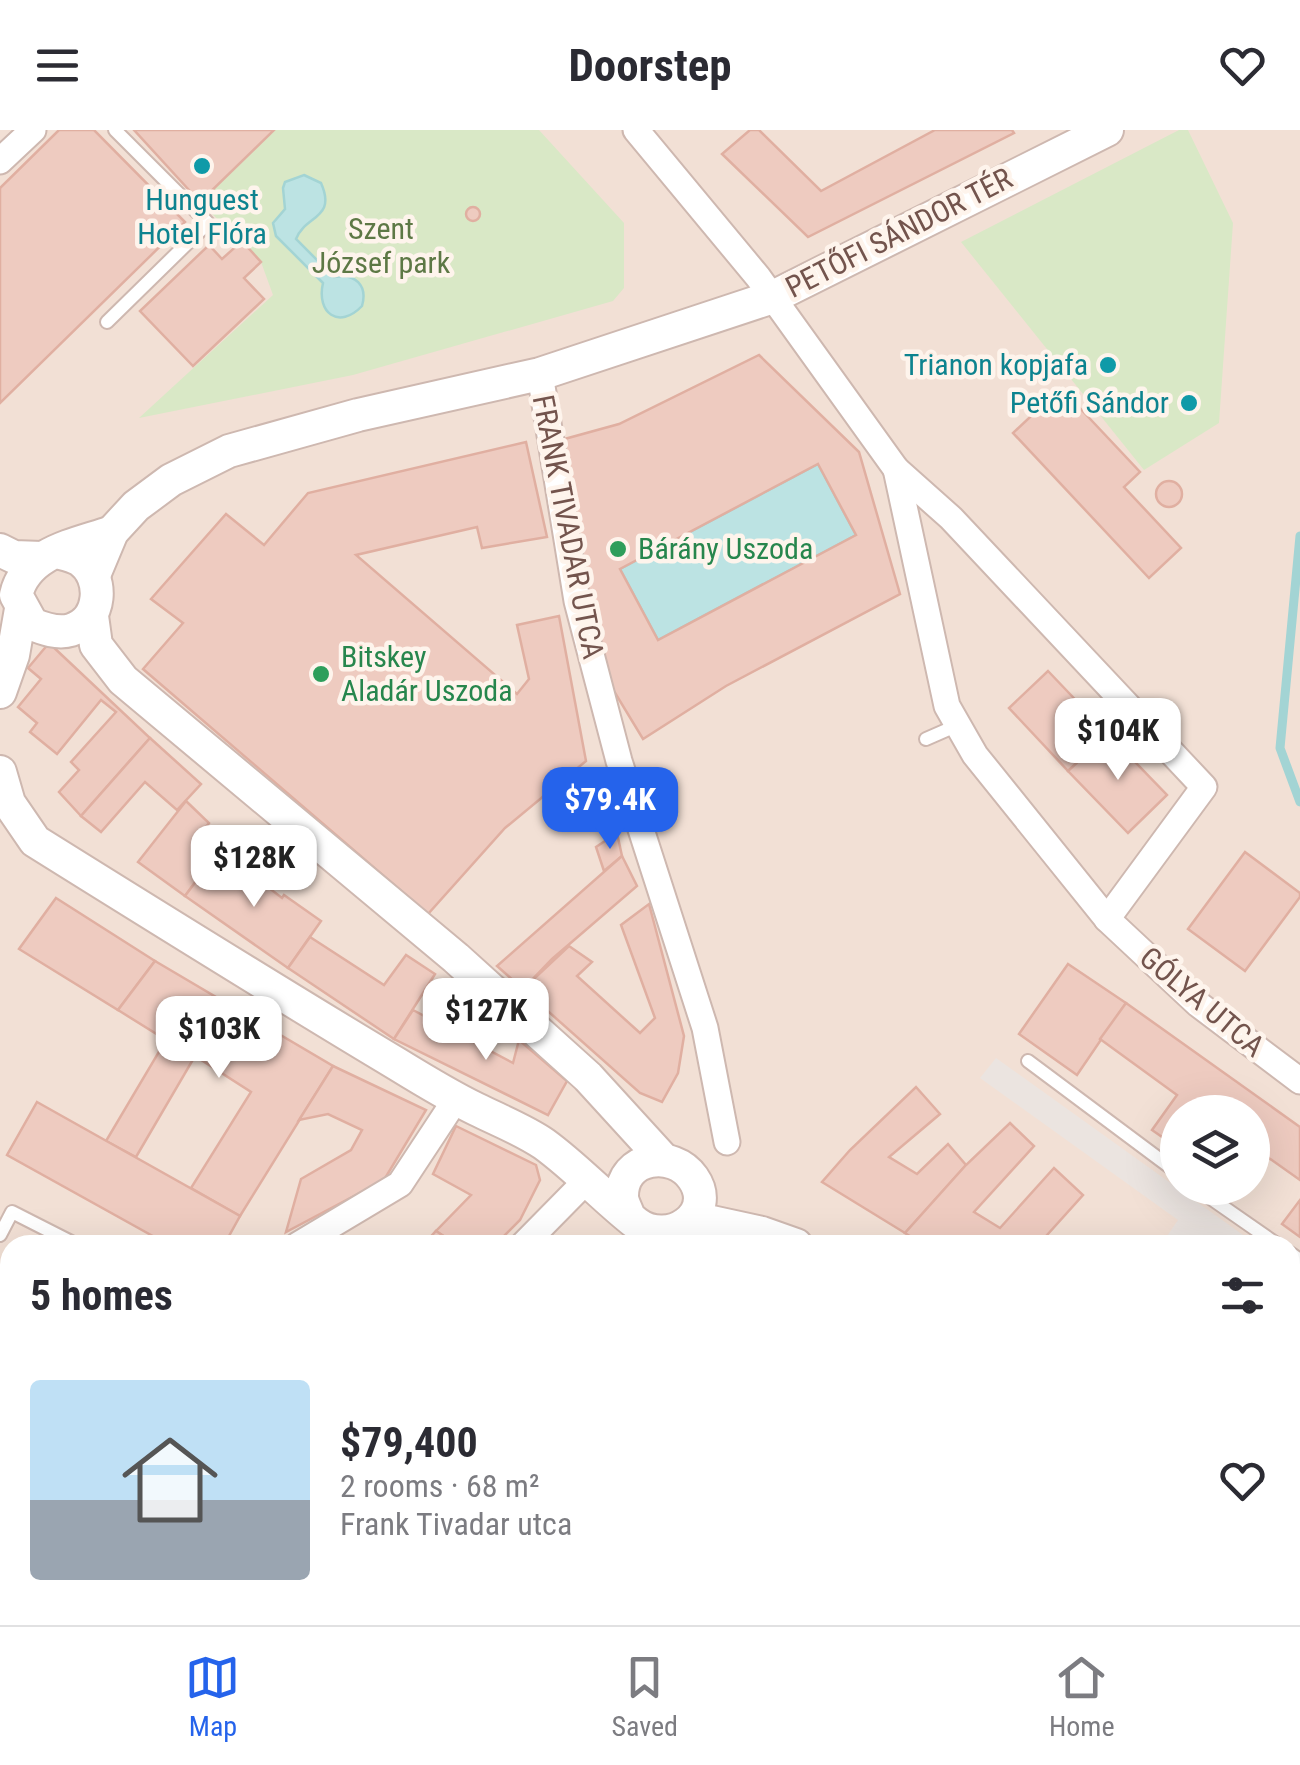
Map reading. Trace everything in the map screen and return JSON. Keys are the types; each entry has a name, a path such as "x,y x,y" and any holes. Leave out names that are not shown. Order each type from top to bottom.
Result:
{"street":[{"path":"0,161 33,130"},
{"path":"636,130 773,297"},
{"name":"PETŐFI SÁNDOR TÉR","path":"896,468 947,706 975,755 1107,919 1204,787 951,518 896,468 773,297 1107,130"},
{"name":"FRANK TIVADAR UTCA","path":"727,1142 705,1028 619,761 576,601 540,374 773,297"},
{"path":"540,374 229,451 172,480 136,506 112,532 94,575 98,599 92,616 96,645 123,680 456,958 588,1077 662,1158 680,1164 696,1181 700,1200 683,1231"},
{"path":"0,692 13,654 12,593 20,578 49,555 112,532"},
{"path":"0,550 14,558 49,555 80,560 94,575"},
{"path":"12,593 32,624 52,631 73,630 92,616"},
{"path":"0,772 9,803 35,841"},
{"path":"0,821 456,1099 541,1142 588,1180 639,1230 768,1235"},
{"name":"GÓLYA UTCA","path":"1107,919 1198,1004 1300,1082"},
{"path":"315,1235 400,1184 456,1099"},
{"path":"639,1230 622,1196 627,1178 640,1164 662,1158"},
{"path":"534,1235 588,1180"}],"lane":[{"path":"107,322 208,223 115,130"},
{"path":"926,739 958,725"},
{"path":"639,822 664,810"},
{"path":"1028,1061 1160,1160"},
{"path":"1220,1205 1264,1235"},
{"path":"0,1234 12,1212 57,1235"}],"shaded area":[{"path":"0,130 1300,130 1300,1235 0,1235"},
{"path":"996,1058 1160,1176 1160,1205 1201,1205 1243,1235 1168,1235 1178,1220 980,1078"}],"green space":[{"name":"Szent József park","path":"274,130 539,130 624,223 624,288 613,301 353,375 139,418 273,295 261,262 200,202"},
{"path":"1179,130 1188,130 1233,223 1219,423 1144,470 961,242"}],"water":[{"path":"304,175 321,183 325,204 296,239 334,277 358,282 363,292 362,306 345,317 326,310 323,283 276,236 273,223 285,209 285,182"},
{"path":"818,464 856,535 658,640 620,569"}],"building":[{"path":"59,130 94,130 185,222 0,403 0,188"},
{"name":"Hunguest Hotel Flóra","path":"134,130 274,130 200,202"},
{"path":"750,130 759,130 821,191 935,130 1014,133 808,237 722,154"},
{"path":"473,207 480,214 473,221 466,214"},
{"path":"242,241 261,262 244,278 264,299 193,366 140,311 209,245 222,259"},
{"name":"Bárány Uszoda","path":"759,355 859,452 900,594 726,686 643,739 606,678 580,562 561,440 619,424","holes":["818,464 856,535 658,640 620,569"]},
{"path":"1061,388 1140,472 1124,487 1181,548 1149,578 1013,433"},
{"name":"Bitskey Aladár Uszoda","path":"526,442 547,537 482,548 477,527 356,555 517,694 529,679 517,625 559,616 586,761 505,828 428,914 143,669 183,623 151,599 226,514 264,545 308,493"},
{"path":"1169,481 1178,485 1182,494 1178,503 1169,507 1160,503 1156,494 1160,485"},
{"path":"49,643 150,738 81,816 59,792 79,770 71,762 116,712 101,700 57,754 30,732 37,723 18,707 41,679 28,668"},
{"path":"1048,671 1108,734 1068,771 1009,708"},
{"path":"1108,734 1167,795 1128,833 1068,771"},
{"path":"150,738 201,784 177,810 145,782 101,832 81,816"},
{"path":"186,801 209,823 197,838 217,853 185,896 138,862"},
{"path":"617,833 622,856 604,871 596,847"},
{"path":"1245,852 1300,893 1300,897 1245,971 1188,929"},
{"path":"217,853 245,875 247,871 321,921 288,968 185,896"},
{"path":"622,856 637,886 523,989 497,966"},
{"path":"56,898 155,961 118,1010 19,949"},
{"path":"649,904 684,1036 678,1073 662,1102 640,1093 523,989 569,946 592,962 577,976 640,1033 655,1018 621,925"},
{"path":"310,937 384,985 406,955 435,974 394,1039 288,968"},
{"path":"155,961 333,1066 240,1216 191,1188 251,1092 195,1056 136,1157 106,1141 166,1040 118,1010"},
{"path":"1068,964 1126,1003 1077,1075 1019,1034"},
{"path":"1126,1003 1255,1095 1177,1095 1100,1039"},
{"path":"413,1010 513,1063 519,1040 567,1081 548,1115 394,1039"},
{"path":"333,1066 426,1110 384,1180 286,1232 301,1179 351,1150 362,1130 328,1114 299,1120"},
{"path":"916,1087 940,1114 889,1157 917,1174 948,1144 966,1165 905,1233 822,1182"},
{"path":"37,1102 240,1216 230,1235 151,1235 7,1155"},
{"path":"1270,1106 1300,1127 1300,1180 1270,1159"},
{"path":"1160,1119 1160,1136 1152,1130"},
{"path":"1010,1123 1034,1146 974,1212 1000,1228 1054,1168 1083,1195 1047,1235 905,1233"},
{"path":"456,1126 536,1165 540,1180 520,1220 505,1235 442,1235 436,1231 471,1195 433,1174"},
{"path":"1300,1200 1300,1235 1282,1224"}],"waterway":[{"path":"1300,536 1280,748 1300,802"}],"place":[{"name":"Hunguest Hotel Flóra","path":"202,166"},
{"name":"Trianon kopjafa","path":"1108,365"},
{"name":"Petőfi Sándor","path":"1189,403"},
{"name":"Bárány Uszoda","path":"618,549"},
{"name":"Bitskey Aladár Uszoda","path":"321,674"}]}
